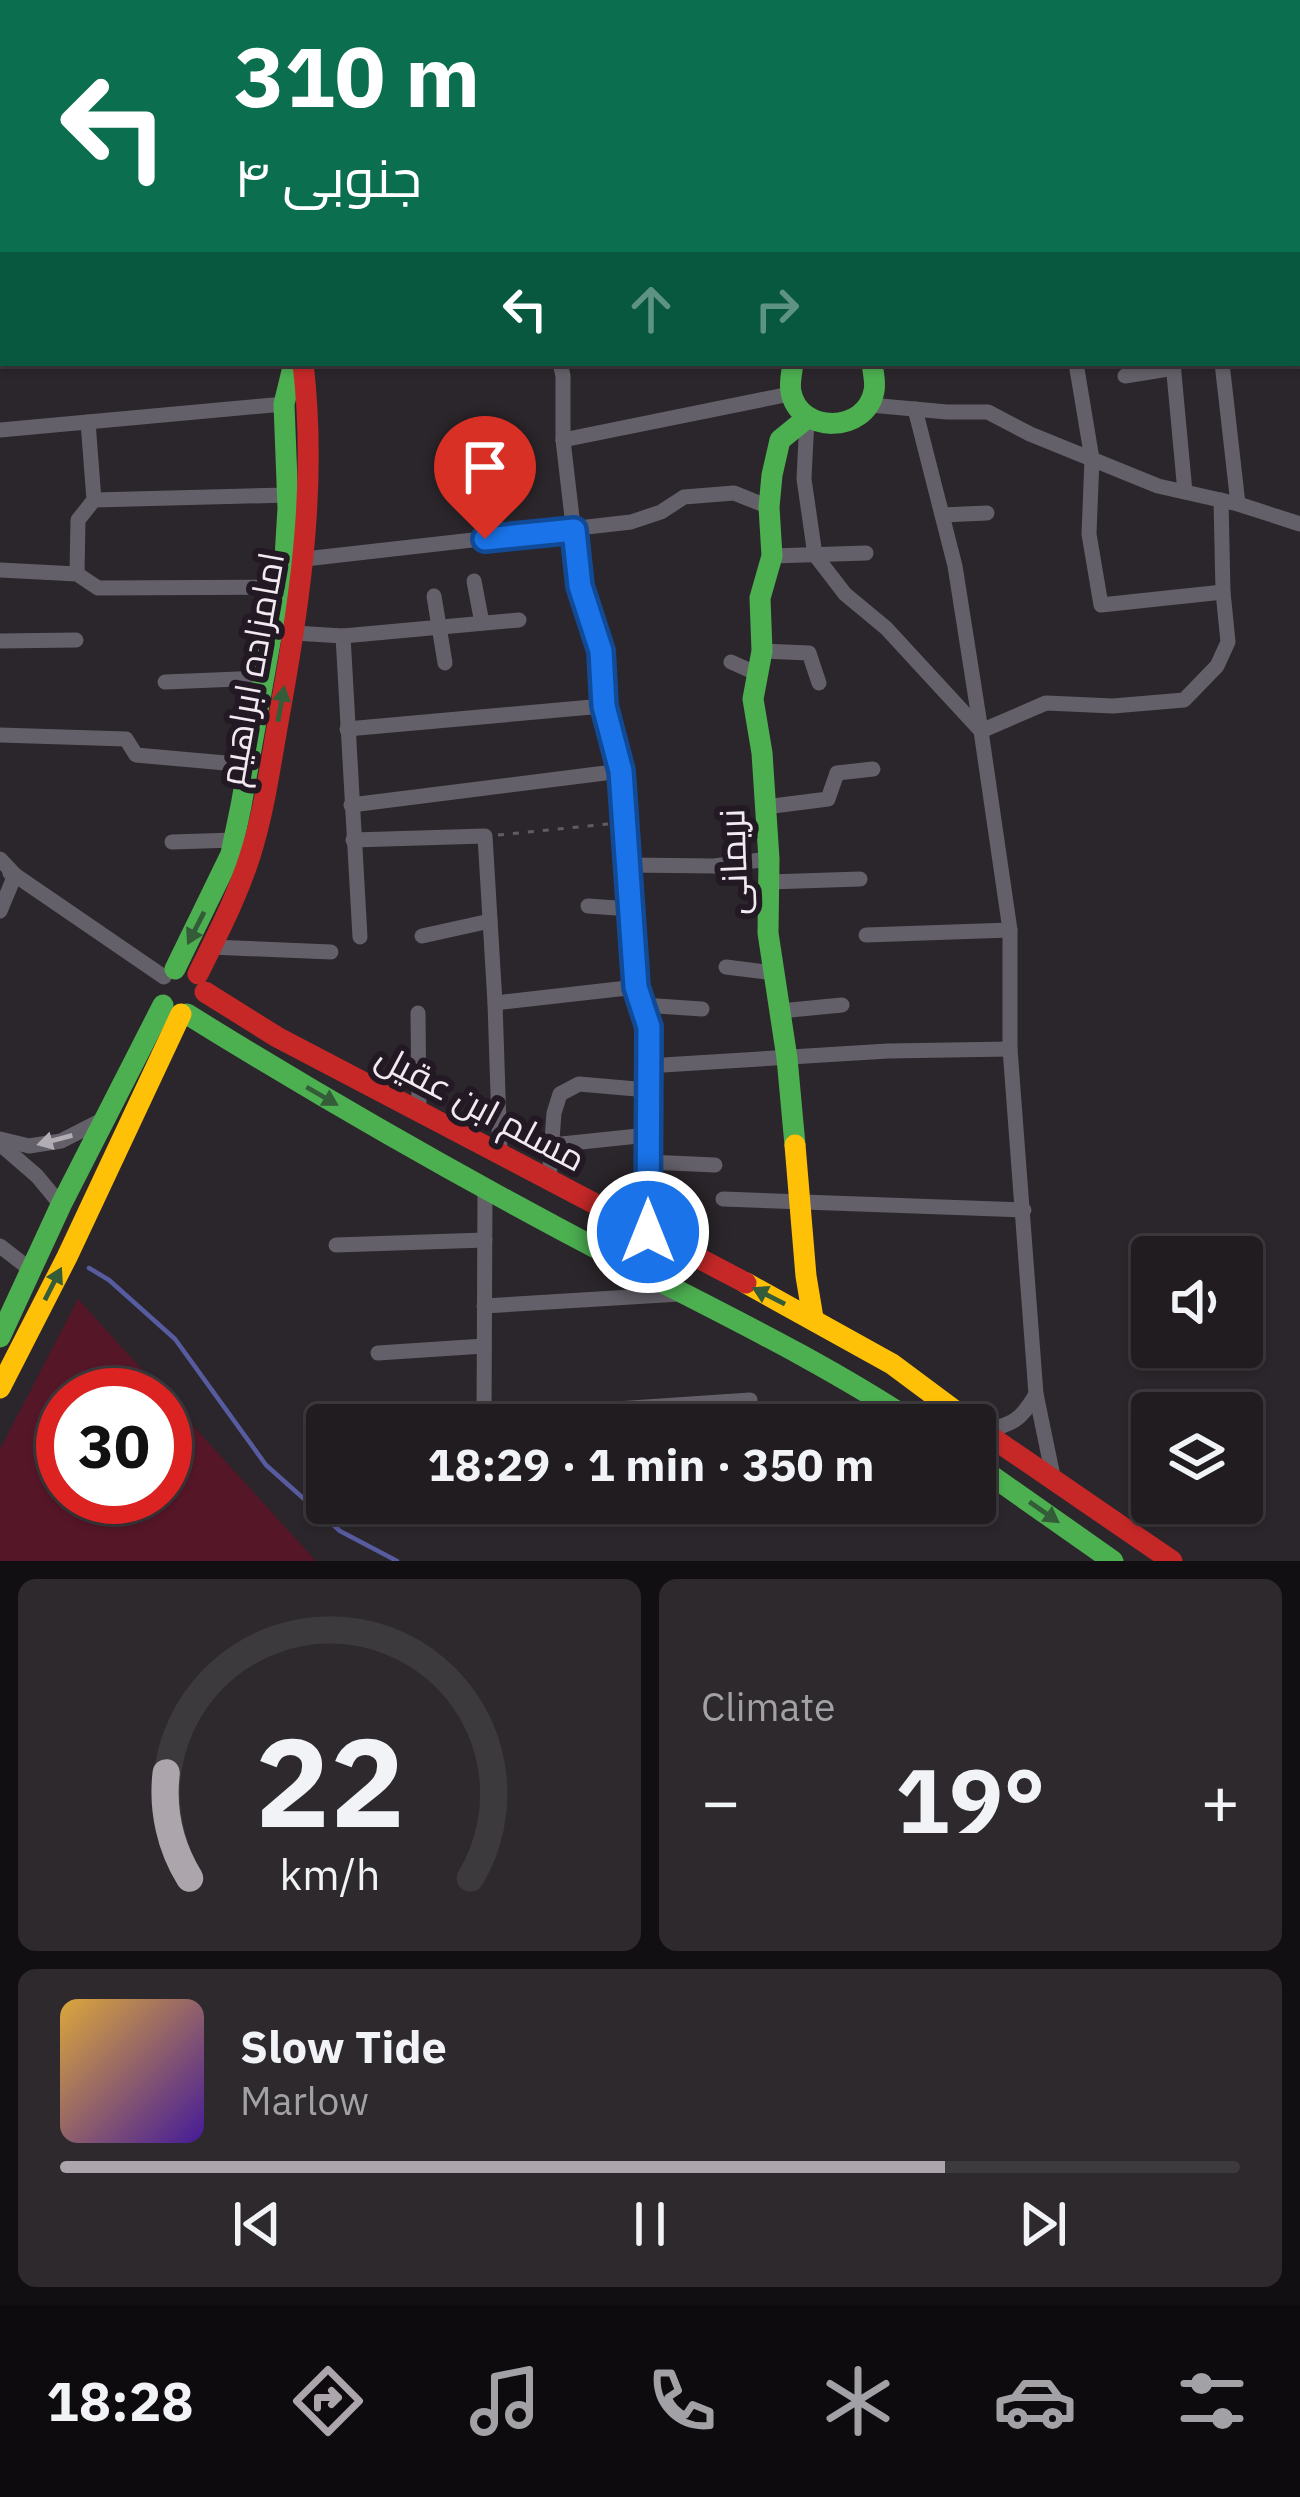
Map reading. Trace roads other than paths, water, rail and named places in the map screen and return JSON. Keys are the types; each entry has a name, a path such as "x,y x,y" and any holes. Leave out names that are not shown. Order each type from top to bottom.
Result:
{"street":[{"name":"امامزاده ابراهیم","path":"185,978 210,900 231,854 248,765 285,558 284,404 297,366"},
{"name":"امامزاده ابراهیم","path":"185,978 211,947 250,856 262,808 305,560 309,424 299,366"},
{"path":"561,366 563,440 580,586 601,651 604,706 621,771 636,987 649,1027 648,1232"},
{"path":"791,366 788,379 796,407 807,418 836,426 861,416 870,405 876,392 873,366"},
{"path":"1076,366 1092,459 1089,534 1101,605 1223,592"},
{"path":"1125,376 1173,366 1185,492"},
{"path":"981,731 1046,703 1113,706 1184,700 1217,666 1228,642 1223,592 1229,502 1222,366"},
{"path":"563,440 790,394"},
{"path":"0,430 284,404"},
{"path":"870,405 988,412 1158,486 1300,524"},
{"path":"915,409 956,566 1010,930 1010,1049 1036,1394 1054,1481"},
{"path":"807,418 804,479 815,555 845,594 886,628 981,731"},
{"name":"نریمانی","path":"807,418 780,440 769,507 772,556 760,598 762,651 753,699 762,753 768,933 788,1058 813,1318"},
{"path":"77,574 78,520 94,500 88,422"},
{"path":"305,560 631,522 661,512 684,497 734,493 769,507"},
{"path":"94,500 288,495"},
{"path":"942,515 987,513"},
{"path":"772,556 866,554"},
{"path":"0,570 77,574 98,589 280,587"},
{"path":"474,581 482,623"},
{"path":"434,596 445,663"},
{"path":"294,633 343,636 519,620"},
{"path":"343,636 360,938"},
{"path":"0,641 76,640"},
{"path":"762,651 808,653 819,683"},
{"path":"731,662 758,674"},
{"path":"165,682 263,678"},
{"path":"347,729 604,706"},
{"path":"0,735 126,740 136,755 248,765"},
{"path":"765,807 828,799 837,773 873,769"},
{"path":"351,805 621,771"},
{"path":"353,840 485,836 500,1154"},
{"path":"172,842 234,840"},
{"path":"0,859 8,872 185,978 202,1002 177,1011 106,1118 0,1337"},
{"path":"628,865 713,866 860,879"},
{"path":"0,911 8,872"},
{"path":"588,905 631,909"},
{"path":"422,936 490,921"},
{"path":"866,935 1010,930"},
{"path":"211,947 331,952"},
{"path":"726,967 774,973"},
{"path":"177,1011 159,996 185,978"},
{"name":"مسلم ابن عقیل","path":"185,978 277,1037 813,1318 892,1364 945,1404"},
{"path":"495,1003 636,987"},
{"path":"642,1005 702,1009"},
{"path":"780,1011 842,1005"},
{"path":"0,1388 67,1257 177,1011"},
{"name":"مسلم ابن عقیل","path":"177,1011 485,1190 768,1334 887,1404"},
{"path":"418,1013 418,1111"},
{"path":"263,1062 277,1037"},
{"path":"647,1066 888,1051 1010,1049"},
{"path":"550,1180 554,1113 560,1094 579,1084 648,1090"},
{"path":"0,1142 29,1146 61,1142 106,1118"},
{"path":"552,1145 648,1135"},
{"path":"0,1142 61,1205"},
{"path":"648,1162 715,1166"},
{"path":"484,1404 485,1190"},
{"path":"723,1199 1024,1210"},
{"path":"336,1245 485,1240"},
{"path":"0,1246 31,1270"},
{"path":"484,1306 683,1294"},
{"path":"378,1353 484,1346"},
{"path":"872,1394 892,1364"},
{"path":"996,1426 1024,1415 1036,1394"},
{"path":"700,1404 751,1400"},
{"name":"مسلم ابن عقیل","path":"996,1441 1172,1561"},
{"path":"996,1479 1113,1561"}],"waterway":[{"path":"89,1268 175,1339 266,1465 340,1531 397,1561"}]}
